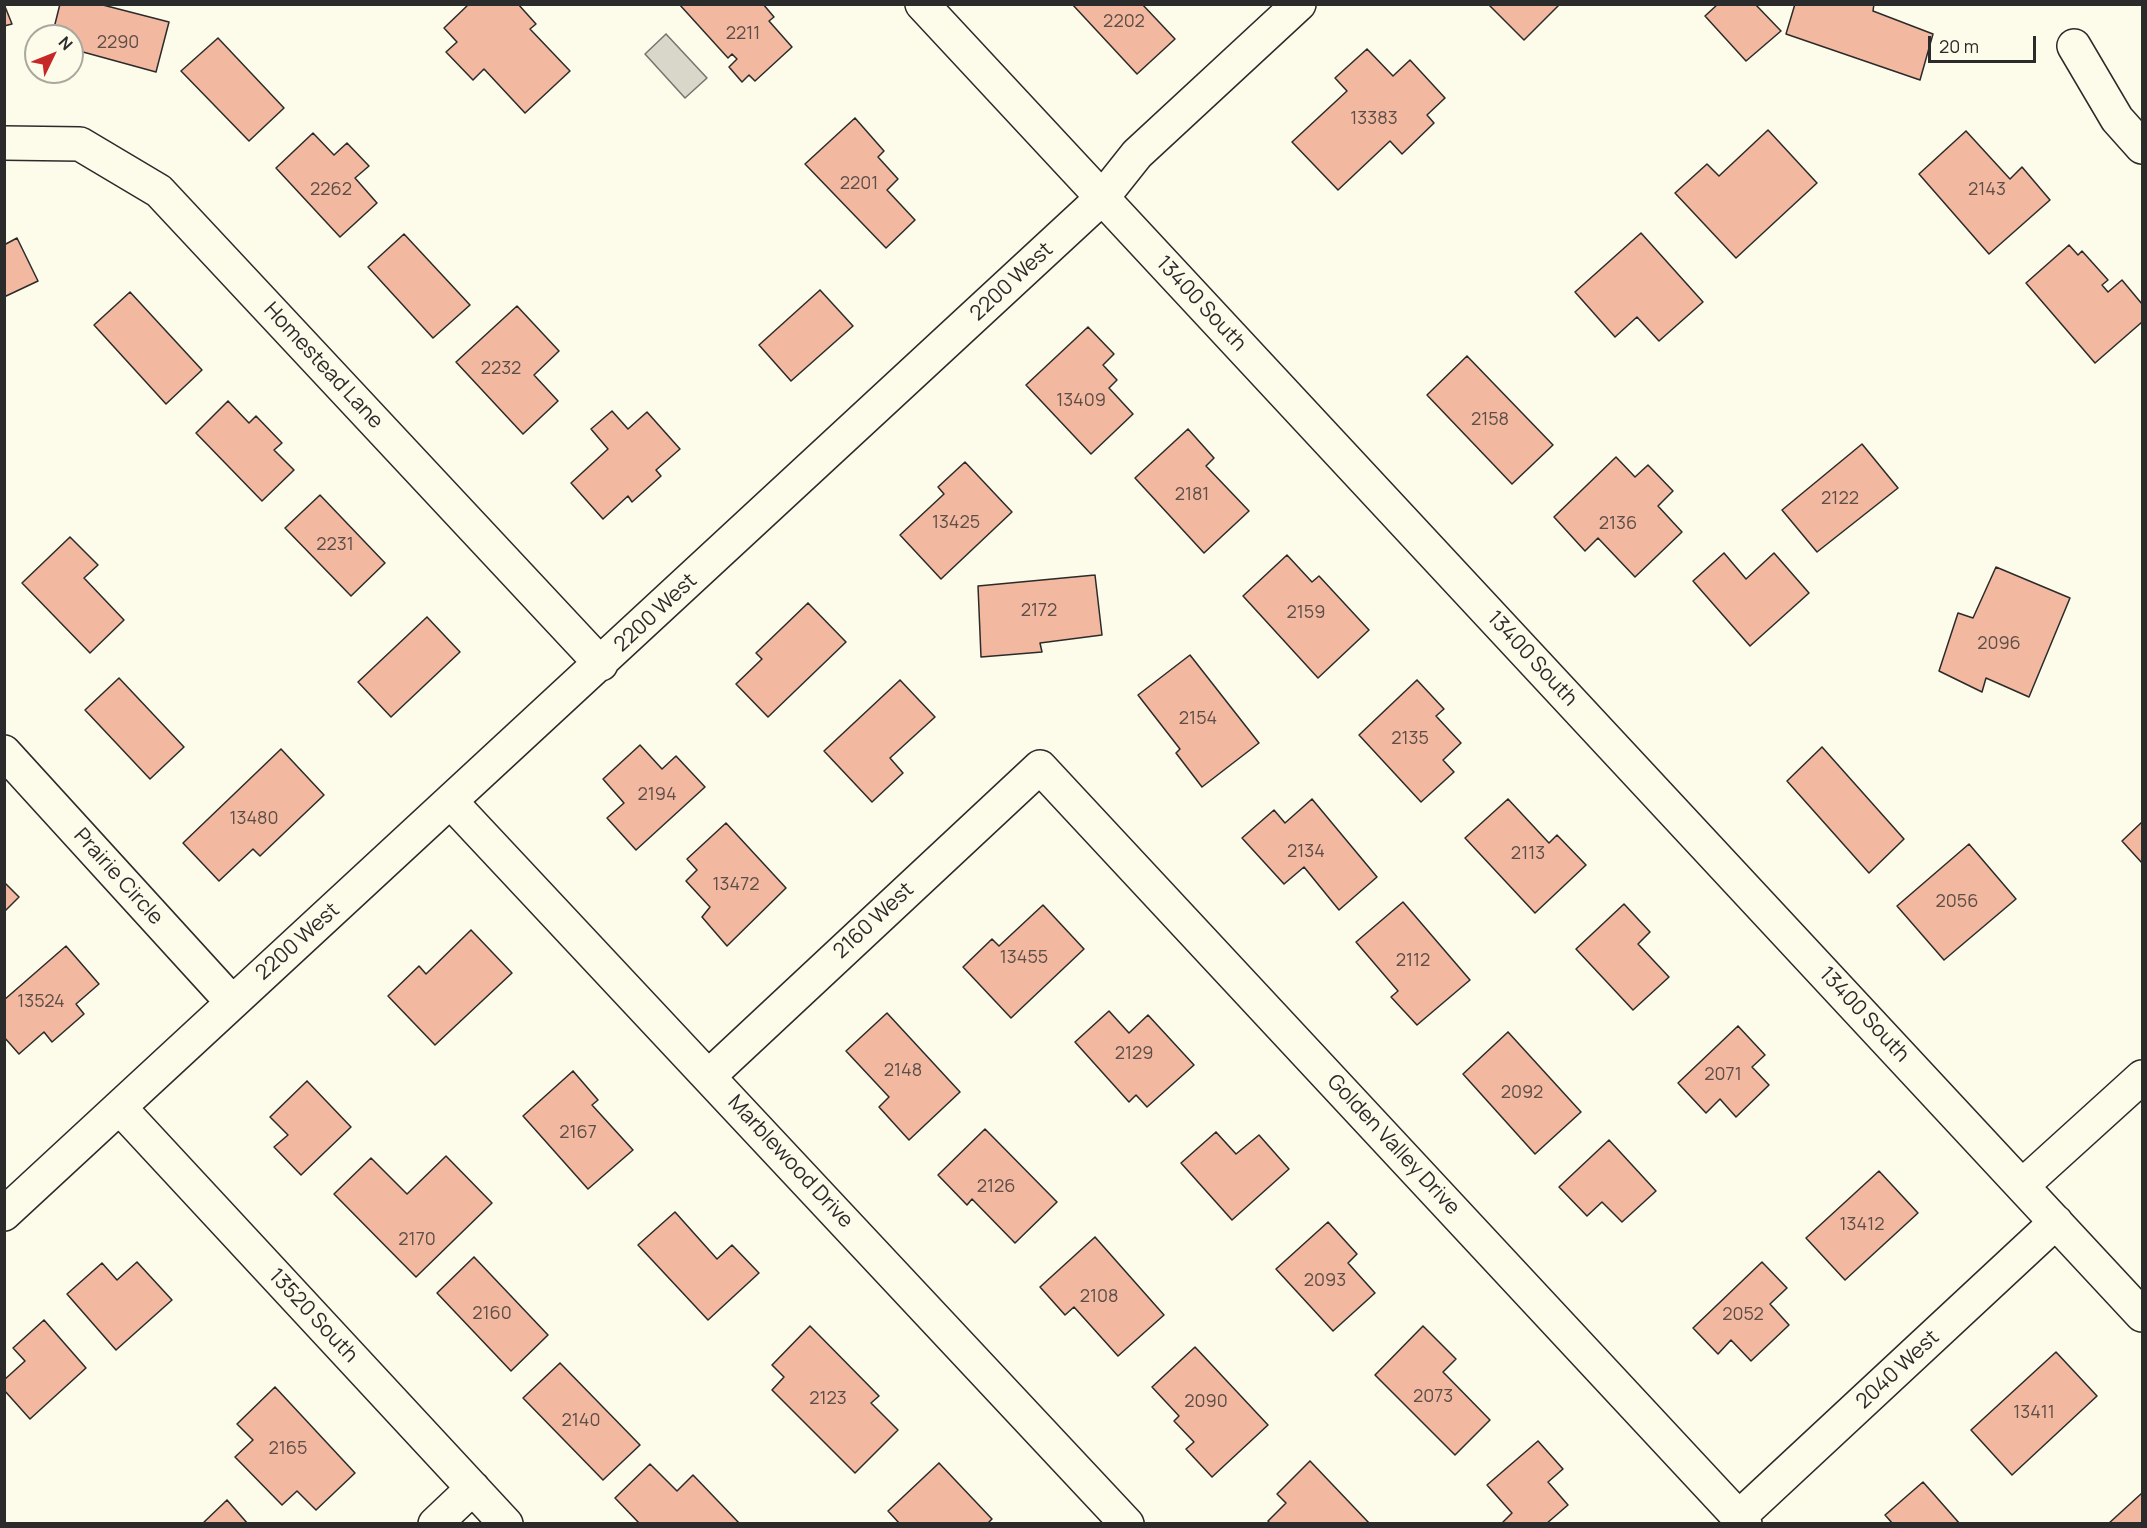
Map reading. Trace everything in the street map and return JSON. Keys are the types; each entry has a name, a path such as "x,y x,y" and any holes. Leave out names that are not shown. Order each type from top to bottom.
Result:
{"street":[{"name":"13400 South","path":"922,4 2142,1315"},
{"name":"2200 West","path":"4,1214 452,802 1102,198 1137,154 1299,4"},
{"path":"2074,46 2117,119 2142,147"},
{"name":"Homestead Lane","path":"4,143 80,144 159,191 601,664"},
{"name":"Prairie Circle","path":"4,752 232,1002"},
{"name":"2160 West","path":"709,1076 1040,767"},
{"name":"Golden Valley Drive","path":"1040,767 1742,1520"},
{"name":"Marblewood Drive","path":"452,802 1127,1524"},
{"path":"2023,1185 2142,1077"},
{"name":"13520 South","path":"120,1108 506,1524"},
{"name":"2040 West","path":"1742,1520 2056,1222"},
{"path":"435,1524 473,1488"}],"shaded area":[{"path":"666,34 707,78 685,98 645,54"}],"building":[{"path":"4,4 12,24 4,26"},
{"path":"60,4 99,4 169,22 156,72 84,52 84,24 55,24"},
{"path":"469,4 518,4 536,24 530,29 570,71 525,113 484,69 473,80 446,52 457,42 444,28"},
{"path":"679,4 763,4 774,17 769,21 792,47 755,81 749,75 742,82 729,67 737,59 732,54 728,58"},
{"path":"1072,4 1142,4 1175,39 1137,74"},
{"path":"1488,4 1560,4 1524,40"},
{"path":"1718,4 1755,4 1781,31 1746,61 1705,16"},
{"path":"1795,4 1874,4 1873,11 1933,34 1920,80 1786,34"},
{"path":"218,38 284,108 249,141 181,71"},
{"path":"1367,49 1393,76 1410,60 1445,98 1427,115 1434,123 1402,154 1390,141 1338,190 1292,142 1347,91 1335,78"},
{"path":"855,118 884,151 878,157 898,179 887,190 915,220 886,248 805,164"},
{"path":"1768,130 1817,183 1736,258 1675,193 1707,164 1719,176"},
{"path":"1966,131 2010,179 2022,167 2050,200 1989,254 1919,174"},
{"path":"313,133 334,155 347,143 369,166 355,178 377,203 340,237 276,168"},
{"path":"1641,233 1703,302 1659,341 1637,317 1615,337 1575,292"},
{"path":"404,234 470,305 433,338 368,267"},
{"path":"17,238 38,281 4,297 4,245"},
{"path":"2069,245 2078,255 2082,251 2108,280 2102,285 2108,292 2122,280 2142,304 2142,322 2095,363 2026,283"},
{"path":"820,290 853,326 791,381 759,345"},
{"path":"130,292 202,370 166,404 94,325"},
{"path":"517,306 559,351 534,375 558,401 523,434 456,362"},
{"path":"1088,327 1114,354 1103,365 1117,380 1109,388 1133,414 1091,454 1026,385"},
{"path":"1467,356 1553,445 1512,484 1427,395"},
{"path":"228,401 249,423 256,416 282,443 274,450 294,470 262,501 196,433"},
{"path":"612,411 628,429 647,412 680,449 656,470 661,476 632,502 628,496 603,519 571,483 608,449 591,429"},
{"path":"1188,429 1214,458 1206,466 1249,511 1204,553 1135,478"},
{"path":"1862,444 1898,488 1817,552 1782,510"},
{"path":"1616,457 1635,477 1648,465 1673,491 1658,506 1682,532 1635,577 1598,538 1585,551 1554,517"},
{"path":"965,462 1012,512 941,579 900,535 944,494 938,487"},
{"path":"320,495 385,563 351,596 285,528"},
{"path":"70,537 98,565 84,578 124,620 90,653 22,583"},
{"path":"1724,553 1746,579 1774,553 1809,593 1750,646 1693,581"},
{"path":"1287,555 1312,582 1319,576 1369,630 1318,678 1243,596"},
{"path":"1996,567 2070,598 2029,697 1986,678 1982,692 1939,671 1958,613 1973,618"},
{"path":"1095,575 1102,635 1040,643 1042,652 981,657 978,586"},
{"path":"808,603 846,642 768,717 736,684 762,659 756,653"},
{"path":"427,617 460,652 391,717 358,682"},
{"path":"1190,655 1259,743 1202,787 1176,753 1180,749 1138,695"},
{"path":"119,678 184,747 150,779 85,710"},
{"path":"900,680 935,717 890,758 903,773 872,802 824,751"},
{"path":"1417,680 1444,709 1436,716 1461,743 1443,760 1454,772 1421,802 1359,735"},
{"path":"640,745 662,769 676,756 705,787 636,850 607,818 624,803 603,779"},
{"path":"1822,747 1904,839 1869,873 1787,781"},
{"path":"281,749 324,795 260,856 253,849 219,881 183,843"},
{"path":"1312,799 1377,877 1339,910 1304,867 1284,884 1242,838 1274,810 1285,823"},
{"path":"1508,799 1549,843 1557,835 1586,865 1535,913 1465,838"},
{"path":"2142,822 2142,863 2122,841"},
{"path":"726,823 786,888 727,946 702,917 710,907 686,881 697,870 687,859"},
{"path":"1969,844 2016,899 1944,960 1897,906"},
{"path":"4,882 19,897 4,912"},
{"path":"1403,902 1470,980 1417,1025 1391,997 1398,991 1356,942"},
{"path":"1624,904 1650,932 1638,944 1669,977 1633,1010 1576,949"},
{"path":"1043,905 1084,949 1011,1018 963,967 992,939 999,946"},
{"path":"471,930 512,973 435,1045 388,996 419,966 426,974"},
{"path":"66,946 99,984 76,1004 84,1014 52,1042 44,1032 19,1054 4,1037 4,1000"},
{"path":"1109,1011 1129,1033 1148,1015 1194,1065 1147,1107 1136,1095 1129,1102 1075,1042"},
{"path":"887,1013 960,1092 909,1140 879,1107 889,1097 846,1051"},
{"path":"1738,1026 1765,1055 1752,1067 1769,1085 1736,1117 1720,1099 1706,1113 1678,1083"},
{"path":"1508,1032 1581,1112 1535,1154 1463,1074"},
{"path":"573,1071 598,1100 592,1105 633,1150 588,1189 523,1116"},
{"path":"307,1081 351,1127 301,1175 274,1147 288,1135 270,1117"},
{"path":"985,1129 1057,1202 1015,1243 972,1199 967,1205 938,1175"},
{"path":"1216,1132 1236,1154 1259,1135 1289,1169 1232,1220 1181,1163"},
{"path":"1609,1140 1656,1191 1622,1222 1602,1202 1587,1216 1559,1187"},
{"path":"446,1156 492,1203 416,1277 334,1194 371,1158 407,1194"},
{"path":"1879,1171 1918,1213 1845,1280 1806,1238"},
{"path":"675,1212 717,1259 732,1245 759,1273 708,1320 638,1245"},
{"path":"1328,1222 1357,1254 1348,1263 1375,1293 1333,1331 1276,1269"},
{"path":"1095,1237 1164,1315 1118,1356 1074,1307 1065,1315 1040,1287"},
{"path":"474,1257 548,1335 511,1371 437,1293"},
{"path":"137,1262 172,1300 116,1350 67,1294 102,1263 117,1280"},
{"path":"1762,1262 1787,1288 1770,1304 1789,1325 1751,1361 1731,1340 1718,1354 1693,1328"},
{"path":"44,1320 86,1368 30,1419 4,1390 4,1380 25,1361 13,1348"},
{"path":"810,1326 879,1396 871,1403 898,1430 855,1473 772,1390 784,1377 772,1365"},
{"path":"1423,1326 1456,1359 1443,1372 1490,1420 1455,1455 1375,1375"},
{"path":"1195,1347 1268,1425 1212,1477 1186,1449 1194,1442 1174,1421 1179,1416 1152,1387"},
{"path":"2056,1352 2097,1396 2012,1475 1971,1430"},
{"path":"560,1363 640,1445 603,1480 523,1398"},
{"path":"275,1387 355,1473 316,1510 297,1491 282,1505 235,1457 253,1440 237,1424"},
{"path":"1538,1441 1563,1469 1548,1482 1568,1505 1546,1524 1501,1524 1512,1513 1487,1485"},
{"path":"1310,1461 1370,1524 1271,1524 1268,1521 1286,1503 1277,1494"},
{"path":"939,1463 992,1519 987,1524 900,1524 888,1511"},
{"path":"650,1464 677,1491 693,1475 740,1524 640,1524 615,1498"},
{"path":"1923,1482 1960,1524 1893,1524 1885,1515"},
{"path":"2142,1493 2142,1524 2108,1524"},
{"path":"227,1500 248,1524 202,1524"}]}
